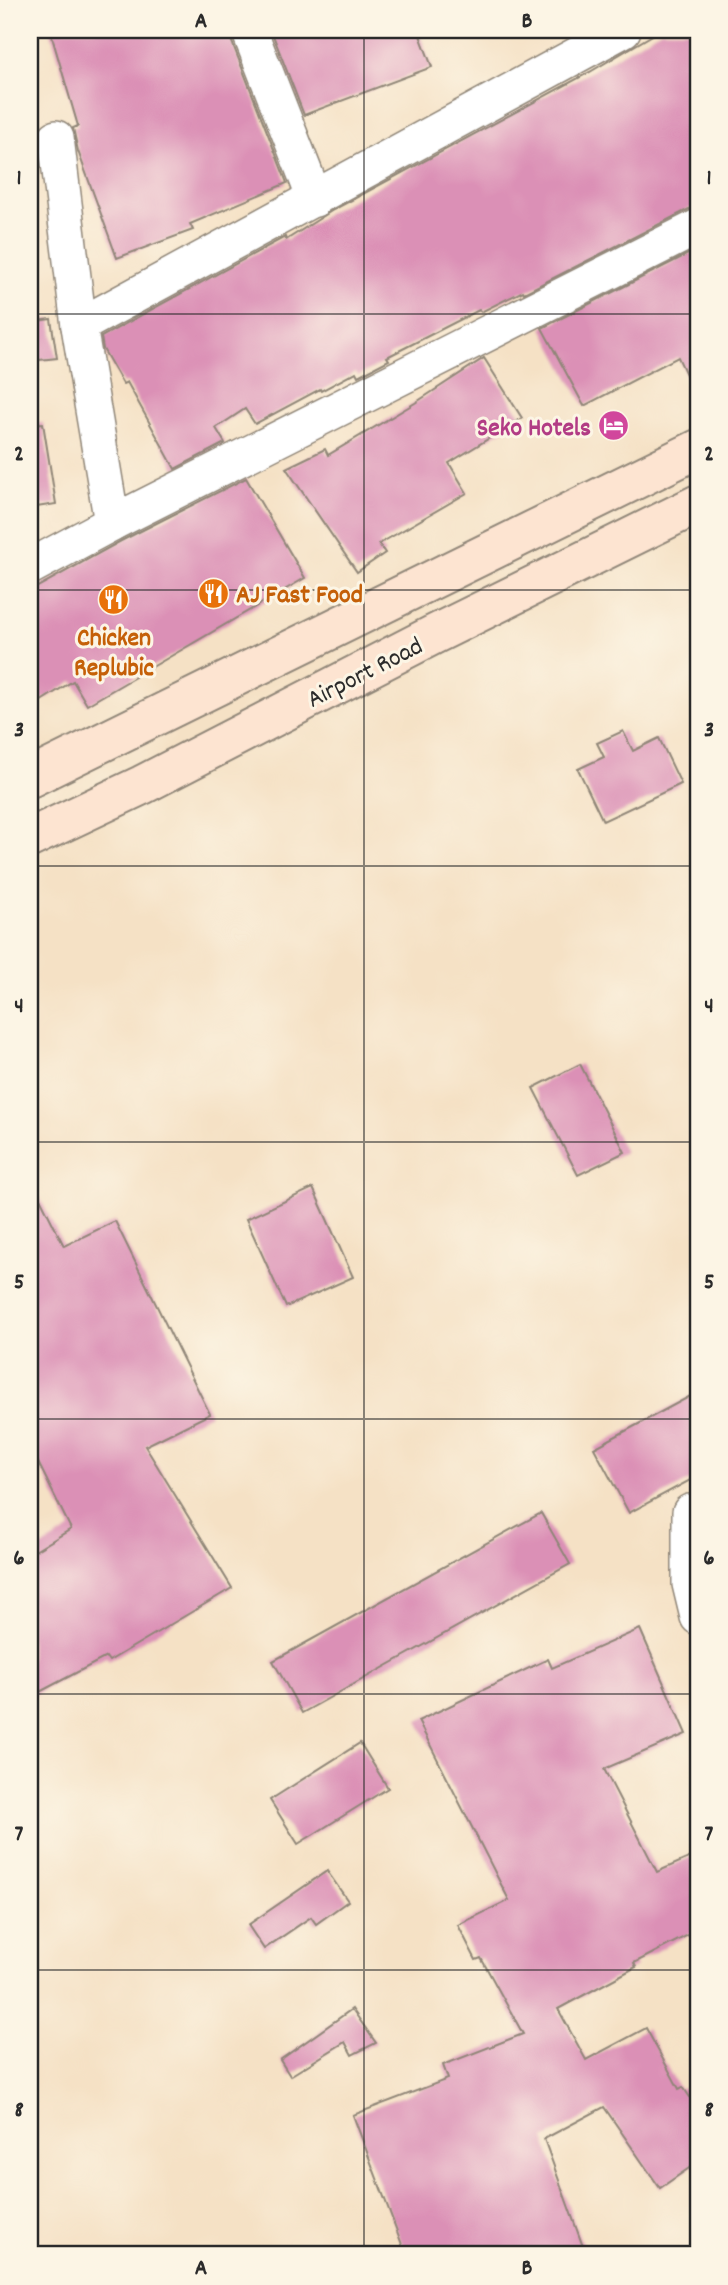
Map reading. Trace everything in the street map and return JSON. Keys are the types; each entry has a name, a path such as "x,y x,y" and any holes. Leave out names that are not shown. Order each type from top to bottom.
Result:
{"main road":[{"name":"Airport Road","path":"30,778 698,449"},
{"name":"Airport Road","path":"30,838 142,785 432,635 698,504"}],"street":[{"path":"248,30 315,200"},
{"path":"79,326 315,200 623,30"},
{"path":"56,138 79,326 112,523"},
{"path":"30,567 698,227"},
{"path":"690,1512 690,1584 698,1617"}],"building":[{"path":"50,30 229,30 287,183 190,224 193,230 117,258 78,151 73,128 78,126"},
{"path":"271,30 418,30 432,67 304,115"},
{"path":"661,30 690,30 698,44 698,207 689,209 524,293 523,291 481,312 479,310 387,357 389,360 360,375 356,372 255,424 245,409 216,428 225,443 175,469 127,382 123,384 103,349 101,337 285,237 286,240 333,210 590,72"},
{"path":"698,249 698,400 678,357 584,406 542,328"},
{"path":"51,319 57,358 30,361 30,322"},
{"path":"484,358 522,418 449,463 467,493 379,544 385,553 357,572 286,468 325,449 328,455"},
{"path":"43,423 56,504 30,508 30,424"},
{"path":"246,478 305,578 87,705 73,681 30,708 30,591 121,541"},
{"path":"623,731 633,751 659,738 681,784 603,821 578,769 604,757 597,743"},
{"path":"580,1064 625,1152 578,1175 533,1088"},
{"path":"30,1178 64,1246 115,1221 210,1414 145,1446 232,1588 109,1661 106,1657 30,1697 30,1554 71,1529 30,1446"},
{"path":"313,1188 353,1277 286,1307 246,1219"},
{"path":"698,1392 698,1476 629,1513 594,1448"},
{"path":"541,1513 570,1564 302,1713 273,1661"},
{"path":"640,1629 686,1734 604,1769 657,1872 698,1854 698,1930 634,1963 636,1967 558,2009 586,2060 646,2028 679,2089 683,2087 698,2109 698,2162 660,2188 604,2107 544,2139 586,2255 406,2255 353,2115 448,2079 443,2065 523,2034 481,1958 476,1960 458,1925 509,1900 418,1721 548,1659 552,1668"},
{"path":"360,1743 388,1788 298,1844 270,1800"},
{"path":"327,1871 348,1901 316,1924 311,1917 264,1949 248,1925"},
{"path":"352,2009 376,2043 352,2055 345,2042 290,2076 280,2060"}],"place":[{"name":"Seko Hotels","path":"614,426"},
{"name":"AJ Fast Food","path":"213,593"},
{"name":"Chicken Replubic","path":"114,600"}]}
